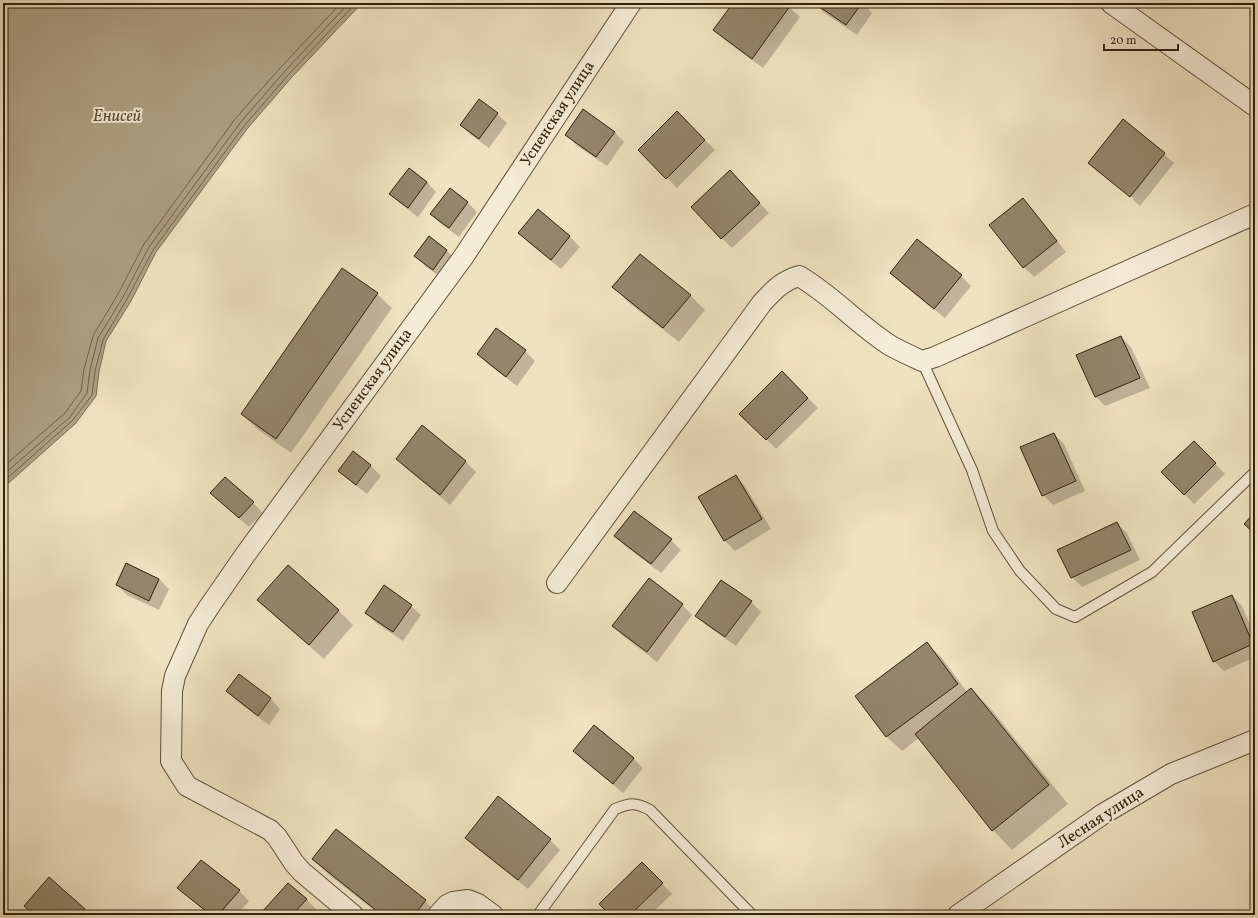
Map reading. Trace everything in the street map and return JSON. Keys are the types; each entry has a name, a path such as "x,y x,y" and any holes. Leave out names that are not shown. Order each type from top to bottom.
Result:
{"street":[{"name":"Успенская улица","path":"353,915 302,872 294,863 277,837 270,830 187,786 171,761 172,691 175,676 198,624 245,555 464,256 631,3"},
{"path":"1111,3 1255,106"},
{"path":"557,583 762,303 776,288 788,279 799,276 812,284 891,346 922,361 942,354 1255,214"},
{"name":"Лесная улица","path":"958,915 1103,814 1171,774 1255,740"},
{"path":"438,915 447,905 454,902 468,900 478,904 493,915"}],"lane":[{"path":"922,361 972,470 993,531 1020,571 1056,609 1075,617 1152,572 1255,472"},
{"path":"538,915 615,809 628,804 640,805 650,810 752,915"}],"water":[{"name":"Енисей","path":"3,3 362,3 292,77 247,129 156,252 131,301 106,341 99,372 96,396 76,423 3,488"}],"building":[{"path":"733,3 786,3 790,6 752,59 713,30"},
{"path":"814,3 862,3 846,25"},
{"path":"479,99 498,113 479,139 460,125"},
{"path":"583,109 615,132 596,157 565,135"},
{"path":"677,111 705,140 666,179 638,150"},
{"path":"1123,119 1165,153 1130,197 1088,163"},
{"path":"409,168 427,182 408,208 389,194"},
{"path":"730,170 760,203 721,239 691,207"},
{"path":"450,188 468,202 449,228 430,214"},
{"path":"1023,198 1057,241 1023,268 989,225"},
{"path":"538,209 570,236 551,260 518,233"},
{"path":"429,236 447,250 433,270 414,256"},
{"path":"917,239 962,275 934,309 890,273"},
{"path":"640,254 691,295 663,328 612,287"},
{"path":"342,268 378,293 276,439 241,414"},
{"path":"496,328 526,350 506,377 477,354"},
{"path":"1121,336 1140,378 1095,397 1076,355"},
{"path":"782,371 808,398 766,440 739,414"},
{"path":"422,425 466,461 440,495 396,459"},
{"path":"1054,433 1076,481 1042,496 1020,447"},
{"path":"1194,441 1216,463 1184,495 1161,472"},
{"path":"353,451 371,465 356,485 338,471"},
{"path":"736,475 762,519 724,541 698,497"},
{"path":"225,477 254,502 239,518 210,493"},
{"path":"634,511 672,539 651,564 614,536"},
{"path":"1255,512 1255,534 1244,524"},
{"path":"1117,522 1131,550 1071,578 1057,550"},
{"path":"126,563 159,579 149,601 116,585"},
{"path":"288,565 339,610 309,645 257,600"},
{"path":"649,578 683,604 647,652 612,626"},
{"path":"721,580 752,601 725,637 695,616"},
{"path":"384,585 412,605 393,632 365,613"},
{"path":"1232,595 1253,644 1213,662 1192,612"},
{"path":"927,642 958,684 886,737 855,696"},
{"path":"239,674 271,698 258,716 226,691"},
{"path":"971,688 1049,785 992,831 915,734"},
{"path":"594,725 634,758 613,784 573,751"},
{"path":"498,796 551,839 518,880 465,838"},
{"path":"336,829 426,900 414,915 382,915 312,859"},
{"path":"201,860 240,890 218,915 211,915 177,888"},
{"path":"642,862 663,883 630,915 610,915 599,904"},
{"path":"49,877 85,909 80,915 34,915 24,906"},
{"path":"288,883 307,899 292,915 263,915 261,913"}]}
